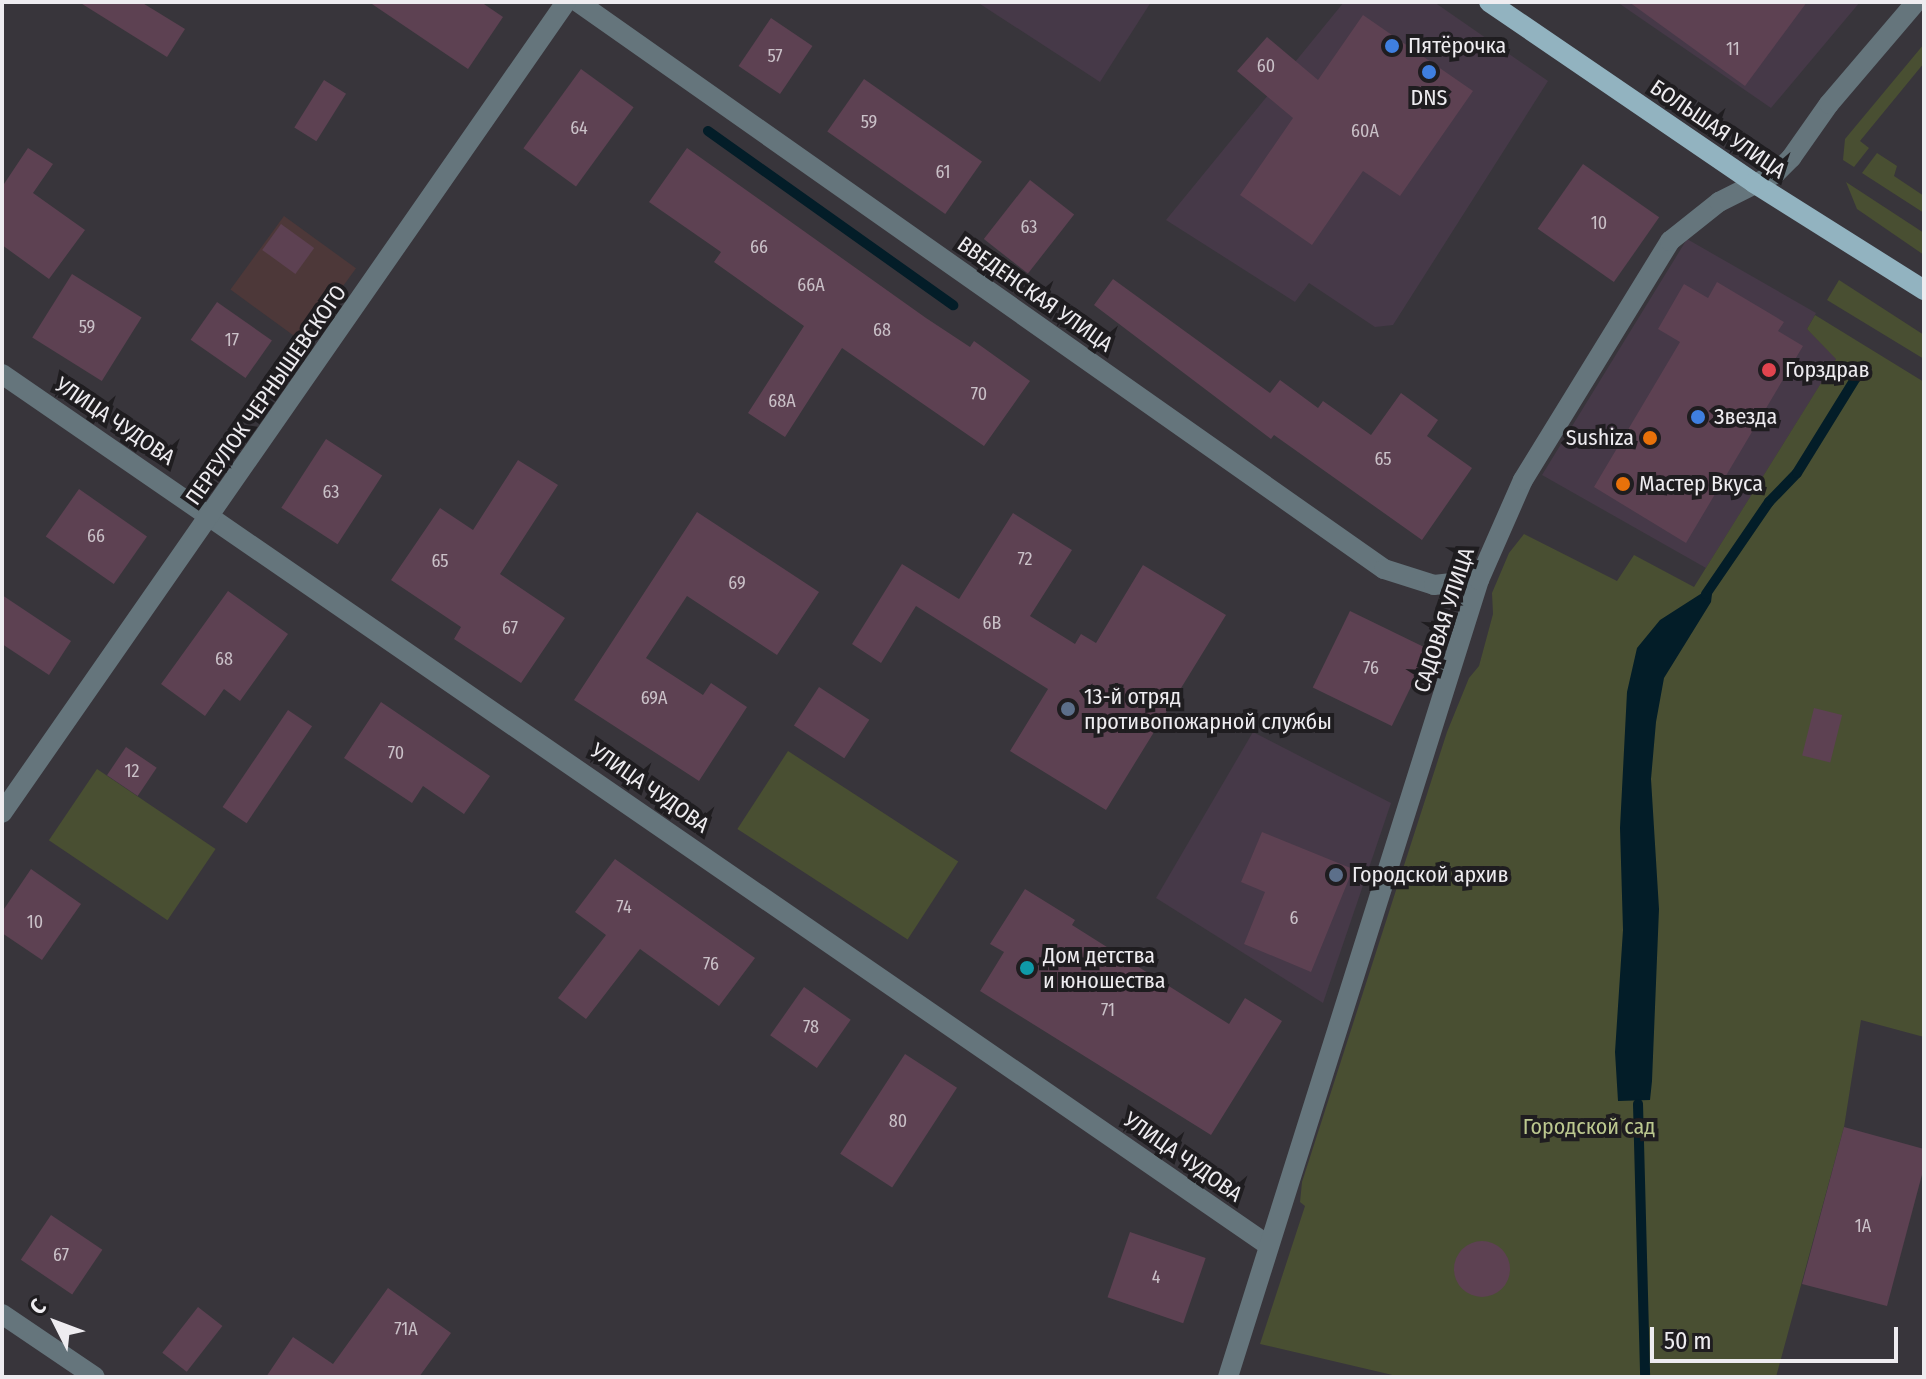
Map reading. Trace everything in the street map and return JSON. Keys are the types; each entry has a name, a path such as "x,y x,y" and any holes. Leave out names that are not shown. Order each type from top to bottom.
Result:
{"main road":[{"name":"БОЛЬШАЯ УЛИЦА","path":"1489,2 1754,183 1924,290"}],"street":[{"name":"ПЕРЕУЛОК ЧЕРНЫШЕВСКОГО","path":"2,813 212,516 566,2"},
{"name":"ВВЕДЕНСКАЯ УЛИЦА","path":"578,2 1384,569 1434,585 1479,580"},
{"name":"САДОВАЯ УЛИЦА","path":"1228,1377 1479,580 1523,480 1670,241 1719,202 1791,158 1829,104 1916,2"},
{"name":"УЛИЦА ЧУДОВА","path":"2,374 1268,1245"},
{"path":"2,1314 95,1377"}],"shaded area":[{"path":"977,2 1151,2 1100,82"},
{"path":"1344,2 1434,2 1548,81 1393,325 1375,327 1309,283 1295,302 1166,220"},
{"path":"1617,2 1860,2 1771,108"},
{"path":"284,216 356,268 303,342 231,290"},
{"path":"1687,239 1816,313 1807,329 1837,358 1706,568 1542,475"},
{"path":"1253,732 1391,803 1323,1003 1156,898"}],"green space":[{"path":"1924,44 1924,63 1860,141 1869,148 1854,167 1843,160 1845,139"},
{"path":"1877,153 1897,166 1894,176 1924,196 1924,213 1862,173"},
{"path":"1846,182 1924,233 1924,255 1857,209"},
{"path":"1839,280 1924,335 1924,359 1827,300"},
{"name":"Городской сад","path":"1815,315 1924,382 1924,1037 1861,1020 1844,1127 1776,1377 1401,1377 1260,1344 1305,1206 1300,1202 1302,1182 1447,732 1469,678 1479,666 1493,614 1492,593 1509,553 1524,534 1617,581 1634,555 1694,587 1836,359 1807,329"},
{"path":"788,751 958,862 908,940 737,829"},
{"path":"97,769 216,849 167,920 49,840"}],"water":[{"path":"1713,586 1711,602 1664,678 1651,779 1659,909 1650,1100 1618,1101 1615,1052 1623,930 1620,828 1627,692 1637,648 1660,620"}],"building":[{"path":"79,2 141,2 185,29 167,57"},
{"path":"369,2 481,2 503,17 468,69"},
{"path":"1629,2 1807,2 1745,86"},
{"path":"1363,15 1473,91 1400,196 1363,171 1312,245 1240,195 1293,118 1237,71 1267,37 1318,80"},
{"path":"771,18 812,46 780,94 739,66"},
{"path":"581,69 634,107 576,186 523,148"},
{"path":"864,79 982,162 945,214 827,131"},
{"path":"324,80 346,94 316,141 294,127"},
{"path":"28,148 53,164 33,193 85,230 49,279 2,245 2,187"},
{"path":"687,148 926,318 970,347 974,341 1030,381 984,446 842,348 785,437 748,413 804,326 714,262 721,252 649,202"},
{"path":"1583,164 1659,217 1614,282 1538,229"},
{"path":"1030,180 1074,214 1028,274 984,239"},
{"path":"281,224 314,248 295,274 262,250"},
{"path":"72,274 142,317 102,381 32,338"},
{"path":"1113,279 1270,393 1280,380 1318,408 1323,401 1371,435 1401,393 1438,420 1427,436 1472,468 1422,540 1274,435 1271,439 1094,305"},
{"name":"Звезда","path":"1717,282 1784,322 1778,331 1803,346 1686,543 1594,487 1680,342 1658,329 1684,284 1708,298"},
{"path":"217,302 272,340 245,378 191,340"},
{"path":"326,439 382,475 338,544 281,508"},
{"path":"518,460 558,485 500,574 565,618 521,683 454,639 461,627 391,580 440,508 473,530"},
{"path":"79,489 147,537 114,584 46,537"},
{"path":"697,512 819,592 777,655 687,596 646,658 703,695 711,683 747,707 699,781 574,700"},
{"path":"1013,513 1072,550 1030,616 1075,644 1081,634 1096,643 1143,565 1226,615 1106,810 1010,751 1048,689 916,606 881,663 852,644 902,564 959,599"},
{"path":"228,591 288,634 240,701 224,689 205,716 161,684"},
{"path":"2,595 71,641 49,675 2,644"},
{"path":"1350,611 1429,650 1392,726 1313,687"},
{"path":"819,687 869,720 844,758 794,726"},
{"path":"381,702 490,776 464,814 423,786 412,803 344,758"},
{"path":"1814,708 1842,715 1830,763 1802,756"},
{"path":"288,710 312,726 247,823 223,807"},
{"path":"126,747 157,768 138,796 107,775"},
{"path":"1262,832 1353,869 1311,972 1244,944 1265,892 1241,882"},
{"path":"615,859 755,958 719,1006 640,949 586,1019 558,998 606,935 575,912"},
{"path":"31,869 81,904 42,960 2,933 2,912"},
{"path":"1025,889 1075,920 1072,925 1229,1024 1245,998 1282,1021 1211,1135 980,991 1004,952 990,944"},
{"path":"804,987 851,1020 817,1068 770,1035"},
{"path":"905,1054 957,1088 892,1188 840,1154"},
{"path":"1844,1127 1924,1149 1924,1167 1887,1306 1802,1284"},
{"path":"51,1215 102,1250 72,1294 21,1260"},
{"path":"1130,1232 1206,1258 1183,1323 1108,1297"},
{"path":"1482,1241 1502,1249 1510,1269 1502,1289 1482,1297 1462,1289 1454,1269 1462,1249"},
{"path":"388,1288 451,1333 419,1377 266,1377 293,1337 333,1364"},
{"path":"198,1307 222,1326 187,1372 162,1353"}],"waterway":[{"path":"708,131 953,305"},
{"path":"1706,594 1769,502 1797,473 1863,366"},
{"path":"1638,1104 1645,1377"}],"place":[{"name":"Пятёрочка","path":"1392,46"},
{"name":"DNS","path":"1429,72"},
{"name":"Горздрав","path":"1769,370"},
{"name":"Звезда","path":"1698,417"},
{"name":"Sushiza","path":"1650,438"},
{"name":"Мастер Вкуса","path":"1623,484"},
{"name":"13-й отряд противопожарной службы","path":"1068,709"},
{"name":"Городской архив","path":"1336,875"},
{"name":"Дом детства и юношества","path":"1027,968"}]}
